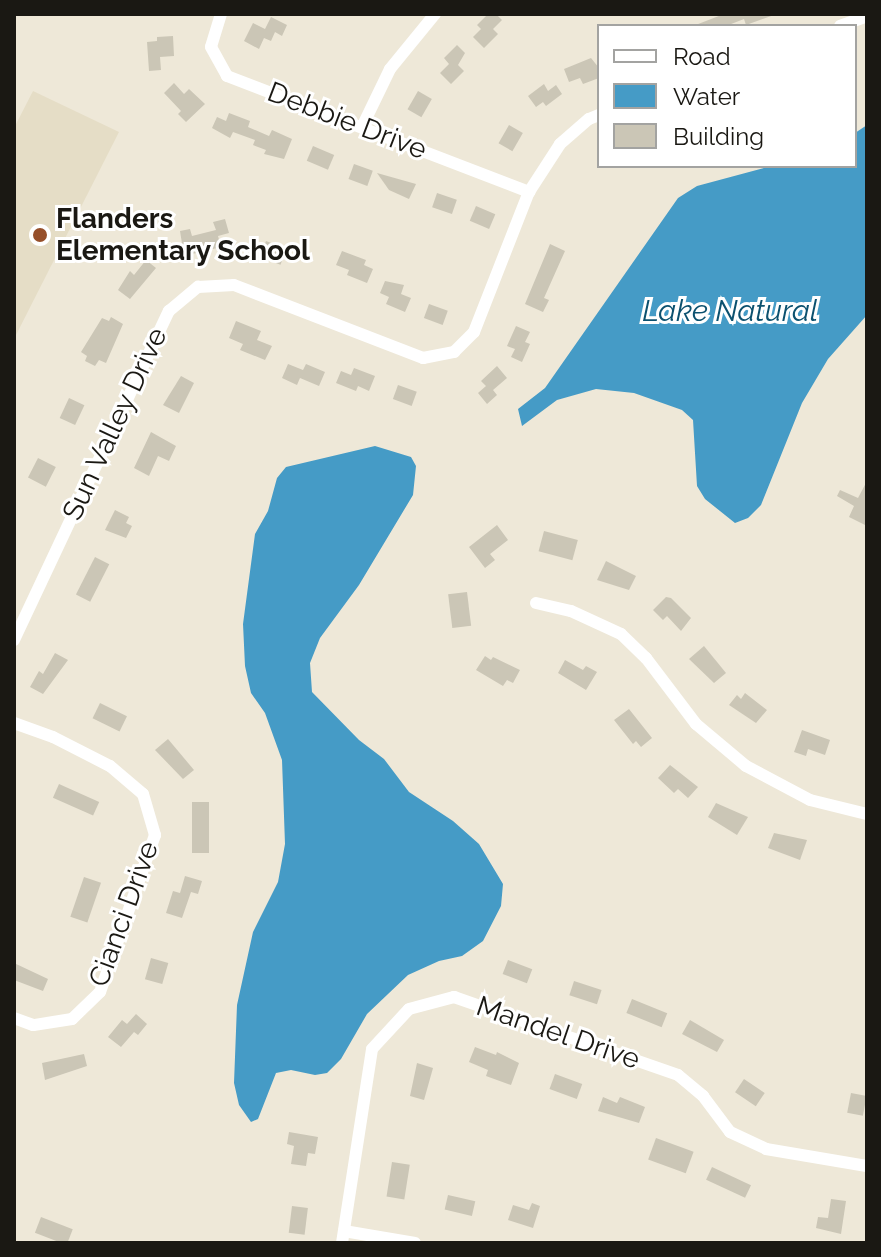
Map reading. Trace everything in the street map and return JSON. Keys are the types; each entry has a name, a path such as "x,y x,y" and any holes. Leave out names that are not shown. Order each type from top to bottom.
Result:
{"street":[{"name":"Debbie Drive","path":"221,14 211,47 227,76 529,192"},
{"path":"362,127 390,69 435,14"},
{"path":"845,24 867,16"},
{"name":"Sun Valley Drive","path":"14,640 169,311 198,287 234,285 423,358 454,352 474,332 529,192 560,144 597,116"},
{"path":"536,603 571,611 621,634 646,658 696,724 746,766 810,800 867,814"},
{"name":"Cianci Drive","path":"14,723 53,737 110,766 143,794 155,835 100,992 72,1019 33,1025 14,1018"},
{"name":"Mandel Drive","path":"415,1243 343,1237 372,1049 409,1009 454,997 678,1075 703,1096 730,1132 766,1149 867,1166"}],"shaded area":[{"name":"Flanders Elementary School","path":"33,91 119,132 14,339 14,128"}],"water":[{"name":"Lake Natural","path":"867,125 867,315 828,359 802,403 761,505 748,518 735,523 705,499 697,486 693,420 682,410 634,393 596,389 557,400 522,426 518,409 545,388 678,198 697,186 764,168 857,168 857,132"},
{"path":"375,446 411,457 416,466 413,495 359,585 320,638 310,663 312,692 359,740 384,759 409,792 453,821 479,844 503,884 501,906 483,941 462,956 439,961 408,975 367,1014 341,1059 327,1073 315,1075 291,1070 276,1073 258,1119 251,1122 239,1105 234,1083 237,1005 253,932 278,882 285,844 282,760 265,713 251,693 245,666 243,624 255,534 268,511 277,478 286,467"}],"building":[{"path":"488,14 496,14 502,20 493,29 498,34 484,48 473,37 481,29 477,25"},
{"path":"724,14 774,15 749,24 744,19 731,24 698,24"},
{"path":"271,17 287,25 282,36 275,32 271,41 264,38 259,49 244,41 253,23 265,29"},
{"path":"173,36 174,56 160,57 161,70 149,71 147,42 157,41 157,37"},
{"path":"457,45 465,53 458,65 464,71 451,84 440,73 449,64 444,58"},
{"path":"591,58 597,66 597,79 583,84 580,78 569,82 564,69"},
{"path":"174,83 184,94 189,89 205,104 186,122 178,114 181,111 164,93"},
{"path":"544,84 548,91 556,85 562,94 546,106 543,102 536,107 528,96"},
{"path":"418,91 432,99 421,117 408,109"},
{"path":"229,113 250,121 248,127 269,136 272,130 292,139 284,159 264,154 266,150 253,145 255,140 233,132 230,138 212,128 217,117 226,121"},
{"path":"509,125 523,133 512,151 498,143"},
{"path":"313,146 334,155 328,170 307,161"},
{"path":"354,164 373,171 367,186 349,179"},
{"path":"377,173 416,184 409,199 389,190"},
{"path":"437,193 457,200 452,214 432,207"},
{"path":"476,206 495,214 489,229 470,221"},
{"path":"225,219 229,233 218,236 221,247 184,256 180,231 190,229 192,236 216,230 213,222"},
{"path":"266,241 287,249 280,265 260,257"},
{"path":"550,244 565,251 544,298 549,300 543,312 525,304"},
{"path":"342,251 366,260 364,265 373,269 367,283 347,275 349,270 336,265"},
{"path":"146,260 156,268 130,299 118,290 130,271 134,275"},
{"path":"385,281 404,285 401,294 411,298 405,312 386,304 389,297 380,293"},
{"path":"429,304 448,311 443,325 424,318"},
{"path":"111,317 123,324 106,363 99,360 95,366 85,361 87,356 81,352 102,318 109,321"},
{"path":"236,321 261,331 257,340 272,346 265,360 240,350 243,344 229,338"},
{"path":"516,326 530,332 525,342 530,344 522,362 511,357 515,349 507,346"},
{"path":"288,364 303,370 306,364 325,372 319,386 300,378 297,385 282,378"},
{"path":"497,366 507,378 493,390 497,395 487,404 478,393 486,386 481,381"},
{"path":"354,368 375,376 369,391 358,386 356,391 336,383 341,371 351,375"},
{"path":"181,376 194,383 179,413 163,405"},
{"path":"398,385 417,392 412,406 393,399"},
{"path":"69,398 84,405 75,425 60,418"},
{"path":"151,432 176,446 169,461 158,456 149,476 134,468"},
{"path":"38,458 56,467 46,487 28,478"},
{"path":"867,481 867,526 849,517 854,506 837,496 840,490 858,498"},
{"path":"115,510 129,517 126,523 132,526 126,538 105,530"},
{"path":"497,525 508,540 490,554 495,560 485,568 469,547"},
{"path":"544,531 578,540 572,560 539,551"},
{"path":"95,557 109,564 90,602 76,594"},
{"path":"606,561 636,576 629,590 597,580"},
{"path":"467,592 471,626 452,628 448,594"},
{"path":"666,597 671,598 691,618 681,631 667,616 663,620 653,610"},
{"path":"704,646 726,673 714,683 689,659"},
{"path":"55,653 68,660 43,694 30,687 39,671 43,674"},
{"path":"485,656 520,670 513,683 507,680 503,686 476,670"},
{"path":"565,660 583,670 586,666 597,672 586,690 558,673"},
{"path":"745,693 767,710 756,723 729,705 737,695 741,699"},
{"path":"100,703 127,716 120,731 93,718"},
{"path":"629,709 652,738 641,747 636,741 633,744 614,720"},
{"path":"802,730 830,740 825,755 808,749 806,756 794,752"},
{"path":"168,739 194,770 183,779 155,750"},
{"path":"670,765 698,787 688,798 678,789 674,793 658,778"},
{"path":"59,784 99,802 93,816 53,798"},
{"path":"192,802 209,802 209,853 192,853"},
{"path":"716,803 748,817 737,835 708,817"},
{"path":"774,833 807,840 800,860 768,848"},
{"path":"185,876 202,881 198,894 191,892 182,918 166,913 173,891 180,893"},
{"path":"84,877 101,883 87,923 70,917"},
{"path":"151,958 168,963 162,984 145,979"},
{"path":"508,960 532,969 527,983 503,974"},
{"path":"14,963 48,979 43,991 14,980"},
{"path":"574,981 602,990 597,1004 569,995"},
{"path":"632,999 667,1013 662,1027 626,1013"},
{"path":"136,1014 147,1024 138,1035 134,1032 121,1047 108,1037 122,1020 127,1024"},
{"path":"690,1020 724,1040 717,1052 682,1034"},
{"path":"475,1047 496,1055 497,1052 519,1063 511,1085 486,1076 488,1070 469,1062"},
{"path":"84,1054 87,1066 45,1080 42,1063"},
{"path":"417,1063 433,1068 424,1100 410,1096"},
{"path":"555,1074 582,1084 577,1099 550,1089"},
{"path":"744,1079 765,1093 756,1106 735,1092"},
{"path":"851,1093 867,1096 863,1116 847,1113"},
{"path":"603,1097 617,1103 620,1097 645,1107 639,1123 598,1111"},
{"path":"289,1132 318,1137 315,1154 308,1153 306,1166 291,1164 294,1146 287,1144"},
{"path":"656,1138 694,1152 686,1173 648,1160"},
{"path":"392,1162 410,1165 404,1199 387,1197"},
{"path":"712,1167 751,1185 745,1198 706,1180"},
{"path":"448,1195 475,1201 472,1216 445,1210"},
{"path":"831,1199 846,1201 841,1234 816,1228 818,1217 828,1218"},
{"path":"532,1203 540,1206 533,1228 508,1220 513,1205 529,1210"},
{"path":"292,1206 308,1208 305,1235 289,1233"},
{"path":"41,1217 73,1229 67,1243 35,1233"}],"place":[{"name":"Flanders Elementary School","path":"40,235"}]}
